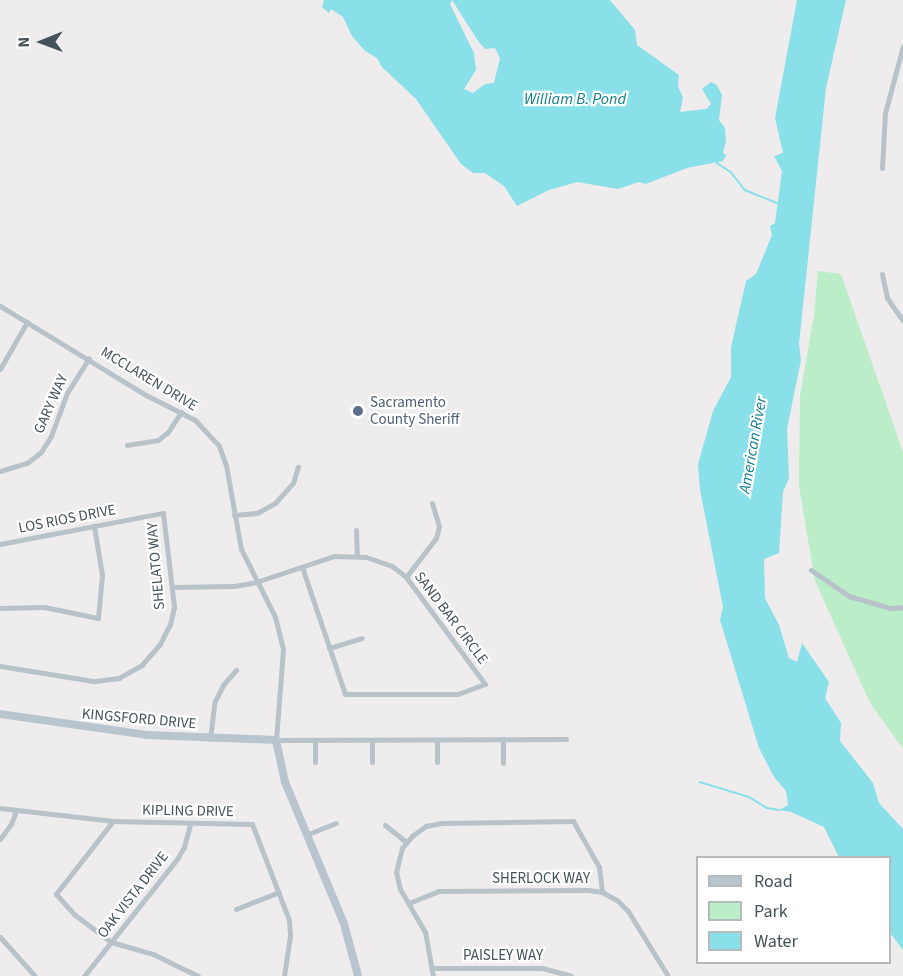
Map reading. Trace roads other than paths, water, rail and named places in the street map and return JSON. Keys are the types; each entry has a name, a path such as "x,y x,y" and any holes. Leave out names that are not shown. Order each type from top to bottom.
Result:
{"street":[{"path":"882,168 885,113 903,46"},
{"path":"882,274 887,298 903,321"},
{"name":"MCCLAREN DRIVE","path":"0,306 89,358 132,387 203,426 219,446 226,465 241,549 275,617 282,649 276,740"},
{"path":"0,369 27,322"},
{"name":"GARY WAY","path":"0,471 27,463 41,452 51,436 68,393 89,358"},
{"path":"127,445 158,440 168,432 181,412"},
{"path":"234,515 257,513 275,503 293,483 298,467"},
{"path":"406,577 436,538 439,526 432,503"},
{"name":"SHELATO WAY","path":"0,666 93,681 110,680 127,675 145,662 167,633 174,607 163,513 139,518"},
{"name":"LOS RIOS DRIVE","path":"0,544 139,518"},
{"path":"0,608 45,607 98,618 102,575 94,526"},
{"path":"356,530 357,555"},
{"name":"SAND BAR CIRCLE","path":"357,555 392,566 406,577 485,684 457,694 345,694 302,567 334,556 357,555"},
{"path":"172,587 234,586 256,582 302,567"},
{"path":"811,570 849,596 890,608 903,608"},
{"path":"329,648 362,638"},
{"path":"210,739 215,701 223,685 236,670"},
{"name":"KINGSFORD DRIVE","path":"0,714 122,733 210,739 276,740"},
{"path":"502,763 503,739"},
{"path":"358,976 344,924 285,782 276,740 566,739"},
{"path":"315,740 315,762"},
{"path":"372,740 372,762"},
{"path":"437,740 437,762"},
{"name":"KIPLING DRIVE","path":"0,808 113,821 252,824 291,928 284,976"},
{"path":"0,838 11,825 16,811"},
{"path":"113,821 56,894 75,915 111,942 153,954 198,976"},
{"path":"433,976 425,932 400,889 396,872 399,856 406,842 418,830 442,823 573,821 599,867 602,892"},
{"path":"306,835 336,823"},
{"name":"OAK VISTA DRIVE","path":"84,976 182,851 190,824"},
{"path":"385,825 406,842"},
{"name":"SHERLOCK WAY","path":"409,903 438,891 588,890 602,892 618,901 628,911 668,976"},
{"path":"236,909 279,892"},
{"path":"0,937 35,976"},
{"name":"PAISLEY WAY","path":"433,968 547,968 571,976"},
{"path":"510,968 510,976"}],"water":[{"name":"William B. Pond","path":"324,0 452,0 610,0 635,30 637,45 679,75 678,86 683,98 680,112 706,109 711,104 702,89 711,82 717,85 722,95 719,120 725,128 726,141 723,153 726,155 723,161 687,168 646,184 639,182 618,189 577,182 549,190 517,206 504,186 485,173 473,173 461,164 416,99 382,67 377,58 365,51 352,36 343,17 331,9 329,13 322,7","holes":["452,0 485,49 495,48 500,58 494,83 485,84 473,93 464,89 476,70 474,53 450,4"]},
{"name":"American River","path":"797,0 846,0 826,88 799,344 801,360 787,429 789,478 783,492 779,553 764,559 765,598 779,625 789,658 797,662 802,643 829,682 825,698 841,723 840,741 873,783 879,803 903,829 903,950 891,934 891,856 838,856 824,827 791,812 779,810 788,805 786,791 774,777 759,748 720,620 723,607 700,490 698,464 713,411 731,377 731,347 746,281 756,274 772,235 770,226 775,223 782,171 774,156 783,153 775,118"}],"waterway":[{"path":"717,163 731,172 745,190 777,203"},
{"path":"700,782 749,797 767,808 779,810"}],"place":[{"name":"Sacramento County Sheriff","path":"358,411"}]}
